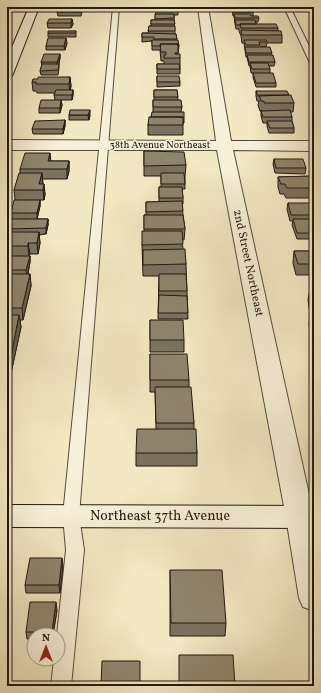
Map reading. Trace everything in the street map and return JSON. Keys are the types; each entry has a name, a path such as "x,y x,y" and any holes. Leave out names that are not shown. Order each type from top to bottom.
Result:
{"street":[{"path":"7,74 34,7"},
{"path":"7,8 77,7"},
{"name":"2nd Street Northeast","path":"203,7 224,145 307,517 314,598"},
{"name":"38th Avenue Northeast","path":"7,144 314,146"},
{"name":"Northeast 37th Avenue","path":"7,516 307,517"}],"lane":[{"path":"60,686 75,550 72,516 116,7"},
{"path":"287,7 314,63"}],"building":[{"path":"232,7 252,7 253,12 233,12"},
{"path":"59,8 81,8 80,12 57,12"},
{"path":"156,8 178,8 178,11 156,11"},
{"path":"155,14 174,14 174,18 155,19"},
{"path":"234,14 250,14 251,16 258,16 259,18 235,18"},
{"path":"49,19 72,19 71,23 47,23"},
{"path":"151,20 174,20 175,24 151,24"},
{"path":"235,20 255,20 256,24 236,25"},
{"path":"240,24 276,24 278,28 241,28"},
{"path":"149,26 175,26 175,31 148,31"},
{"path":"241,30 281,31 282,35 242,35"},
{"path":"48,31 76,31 75,33 48,33"},
{"path":"142,33 176,34 177,39 154,39 154,37 142,37"},
{"path":"48,38 66,38 64,46 46,46"},
{"path":"152,40 178,40 179,46 178,44 160,44 161,46 152,46"},
{"path":"244,40 266,40 267,42 259,42 260,45 246,45"},
{"path":"160,44 178,44 178,53 175,54 180,54 180,58 164,58 166,52 161,52"},
{"path":"245,47 270,47 272,53 246,53"},
{"path":"44,54 60,54 57,62 41,62"},
{"path":"247,55 273,55 275,62 249,62"},
{"path":"250,63 268,63 270,69 252,69"},
{"path":"42,64 59,64 58,70 40,71"},
{"path":"157,64 179,64 180,69 157,69"},
{"path":"253,73 273,73 276,83 256,83"},
{"path":"157,76 179,76 180,82 157,82"},
{"path":"38,77 70,77 69,84 36,84 36,82 32,82 33,79 38,79"},
{"path":"56,90 73,90 72,95 54,95"},
{"path":"154,90 177,90 178,97 154,97"},
{"path":"256,91 287,91 289,95 258,96"},
{"path":"259,95 291,95 294,103 264,103 264,101 261,101"},
{"path":"41,100 61,100 60,108 39,108"},
{"path":"153,100 181,100 182,107 153,107"},
{"path":"70,110 90,110 88,115 69,115"},
{"path":"290,110 292,117 263,117 261,111"},
{"path":"152,112 184,112 184,118 151,117"},
{"path":"149,117 183,117 183,125 148,125"},
{"path":"65,120 63,129 32,129 35,121"},
{"path":"267,121 292,121 294,128 270,128"},
{"path":"144,151 184,152 186,165 144,166"},
{"path":"25,153 50,153 48,161 69,161 67,169 20,169"},
{"path":"274,159 303,159 306,168 276,168"},
{"path":"19,173 42,173 39,184 44,184 43,190 14,190"},
{"path":"161,173 184,173 185,184 161,184"},
{"path":"314,176 314,188 287,188 285,184 281,184 278,177"},
{"path":"159,187 182,187 183,198 159,198"},
{"path":"14,200 40,200 37,213 11,213"},
{"path":"182,201 183,211 146,212 146,202"},
{"path":"288,203 312,203 314,215 291,215"},
{"path":"144,215 183,215 185,229 144,229"},
{"path":"10,219 48,219 46,228 7,229"},
{"path":"293,219 314,219 314,233 297,233"},
{"path":"142,231 182,231 183,244 142,245"},
{"path":"7,232 39,232 37,243 28,243 28,246 7,246"},
{"path":"185,249 186,264 143,265 143,250"},
{"path":"294,251 314,251 314,264 298,264"},
{"path":"7,256 30,256 26,270 7,270"},
{"path":"7,274 30,274 22,308 7,308"},
{"path":"159,274 186,274 187,291 159,291"},
{"path":"310,289 314,289 314,302 312,302"},
{"path":"159,295 187,296 188,313 158,313"},
{"path":"310,314 314,314 314,327"},
{"path":"7,315 19,315 10,361 7,361"},
{"path":"150,320 183,320 184,340 150,340"},
{"path":"150,354 187,354 189,380 150,380"},
{"path":"155,387 191,387 194,423 156,423"},
{"path":"137,429 196,429 197,453 136,453"},
{"path":"30,558 62,558 59,585 25,585"},
{"path":"170,570 222,570 226,623 171,623"},
{"path":"30,602 56,602 53,627 27,627"},
{"path":"179,655 233,655 235,686 179,686"},
{"path":"102,661 140,661 140,686 101,686"}]}
